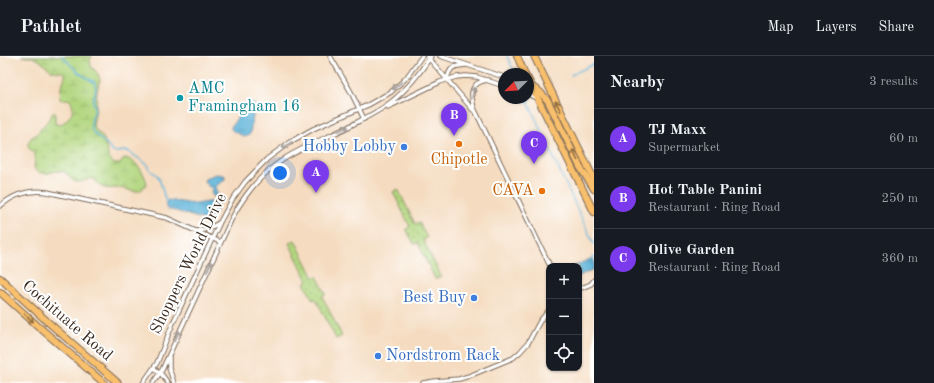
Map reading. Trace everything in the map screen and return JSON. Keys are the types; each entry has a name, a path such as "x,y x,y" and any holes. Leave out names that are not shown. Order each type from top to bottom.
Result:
{"main road":[{"path":"517,56 523,68"},
{"path":"534,56 594,179"},
{"path":"534,88 546,98 582,171 594,189"},
{"path":"534,93 594,212"},
{"name":"Cochituate Road","path":"0,278 118,383"},
{"name":"Cochituate Road","path":"0,292 104,383"}],"street":[{"path":"330,56 344,79 364,119"},
{"name":"Shoppers World Drive","path":"143,383 154,368 220,222 232,200 245,182 259,167 286,145 304,134 383,97 410,74 422,56"},
{"path":"440,56 498,75"},
{"path":"429,57 476,115 549,263"},
{"name":"Shoppers World Drive","path":"153,383 160,373 232,218 241,202 255,184 271,169 285,159 364,119 388,105 418,76 429,57"},
{"path":"447,79 450,70 454,67 460,65 470,66"},
{"name":"Shoppers World Drive","path":"376,112 447,79 466,76 477,77 498,84"},
{"path":"476,115 472,99 472,90 479,82 488,80"},
{"path":"534,97 540,104"},
{"path":"0,206 7,200 22,193 43,191 167,218 220,242"},
{"path":"197,231 208,229 220,222"},
{"path":"582,288 593,282"},
{"path":"423,383 458,379 469,376 513,358 526,346 540,321 546,314"},
{"path":"169,353 169,368 174,383"},
{"path":"154,368 168,383"}],"green space":[{"path":"22,56 92,56 90,60 91,66 98,74 100,80 97,91 93,125 104,139 109,158 114,164 120,164 124,158 126,158 134,162 140,168 147,183 141,190 134,191 118,188 107,188 103,187 92,178 77,182 61,171 40,173 36,171 34,167 35,158 34,154 29,148 29,141 36,135 53,112 55,113 55,122 57,125 65,122 72,112 72,104 70,100 61,100 60,98 61,87 65,74 62,72 52,71 33,57"},
{"path":"398,189 415,224 419,222 427,238 423,240 441,276 435,279 418,243 414,244 406,229 410,227 393,192"},
{"path":"295,240 314,278 317,276 326,294 322,296 342,336 336,339 316,299 313,300 304,283 308,281 289,243"}],"water":[{"path":"253,103 255,105 250,134 244,137 232,130 231,127 239,115"},
{"path":"215,174 224,175 225,179 215,187 217,196 214,197 211,193 212,188 204,181"},
{"path":"168,200 195,204 215,201 217,203 217,207 215,214 209,219 205,220 167,209 166,202"},
{"path":"590,259 594,260 594,269 582,275 581,263"}],"waterway":[{"path":"62,56 79,73 94,82 96,88 93,101 95,111 92,117 91,128 93,132 108,145 113,152 128,151 148,165 150,170 159,178 166,202"},
{"path":"507,56 512,68"},
{"path":"571,75 594,64"},
{"path":"529,104 594,244"}],"place":[{"name":"AMC Framingham 16","path":"180,98"},
{"name":"Hot Table Panini","path":"454,136"},
{"name":"Chipotle","path":"459,144"},
{"name":"Hobby Lobby","path":"404,147"},
{"name":"Olive Garden","path":"534,164"},
{"name":"CAVA","path":"542,191"},
{"name":"TJ Maxx","path":"316,193"},
{"name":"Best Buy","path":"474,298"},
{"name":"Nordstrom Rack","path":"378,356"}]}
